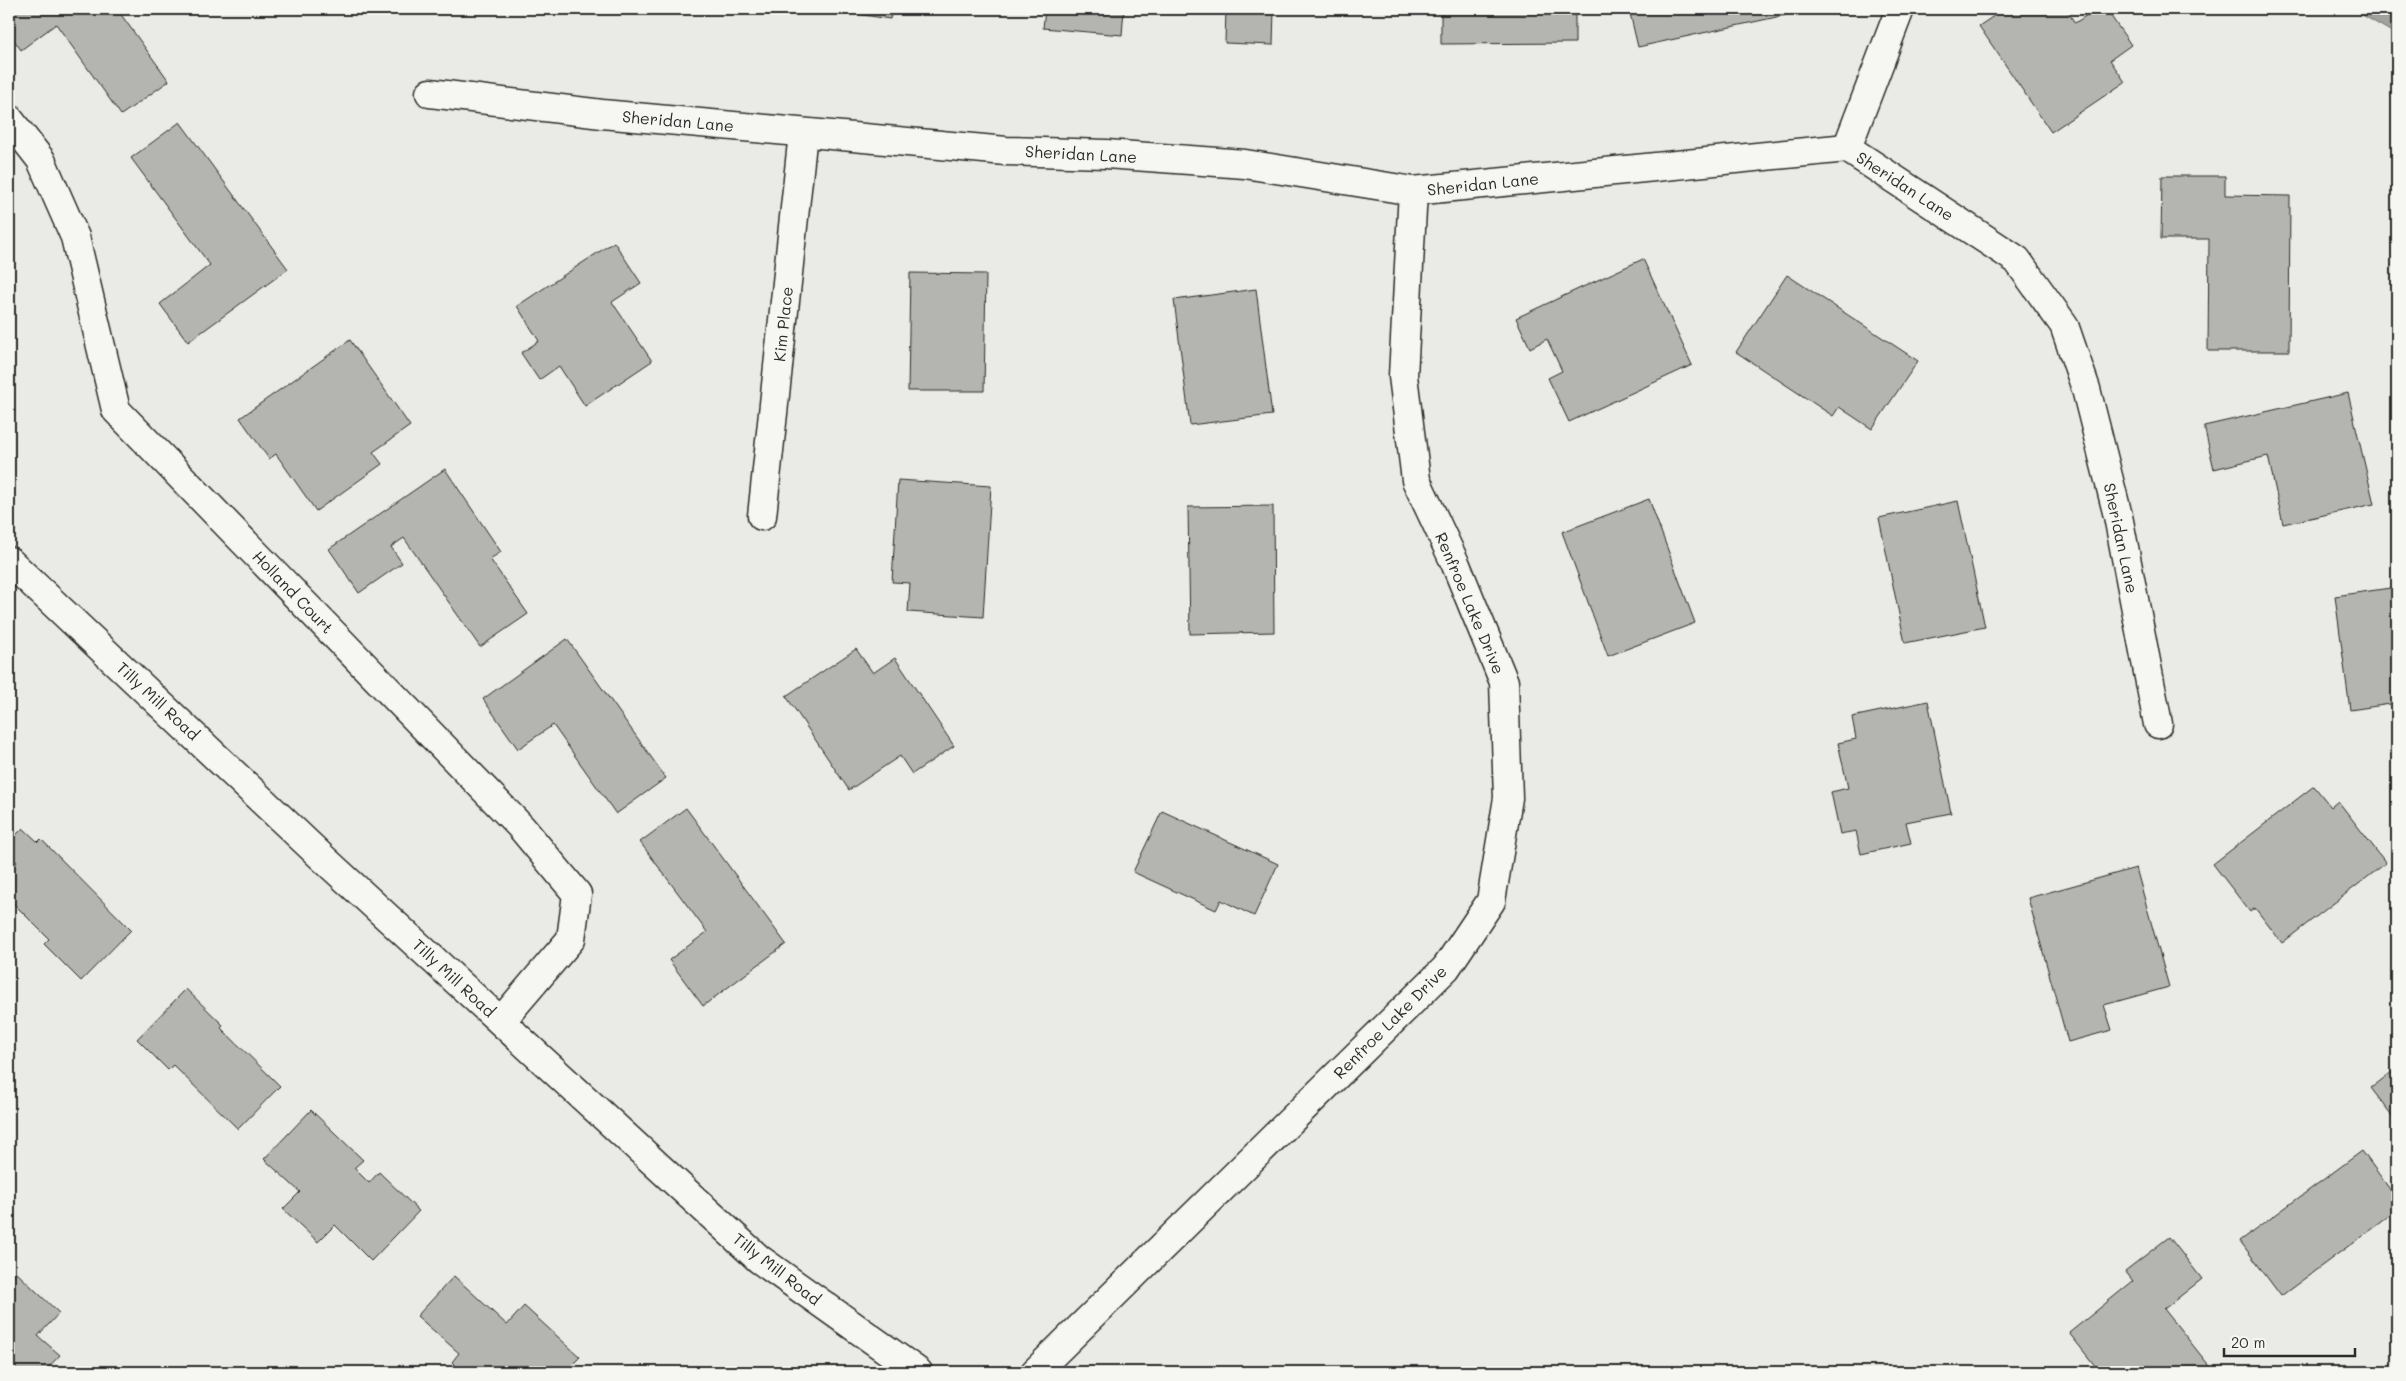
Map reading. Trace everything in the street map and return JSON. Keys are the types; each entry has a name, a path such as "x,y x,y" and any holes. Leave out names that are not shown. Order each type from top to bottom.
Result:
{"street":[{"path":"1847,148 1900,9"},
{"name":"Sheridan Lane","path":"430,93 602,114 1006,151 1106,154 1245,164 1413,191 1847,148 2017,260 2064,325 2086,389 2118,516 2158,724"},
{"name":"Holland Court","path":"9,119 41,160 75,237 116,410 514,820 577,894 571,938 501,1022"},
{"name":"Kim Place","path":"762,516 803,133"},
{"name":"Renfroe Lake Drive","path":"1034,1372 1446,968 1491,901 1508,798 1504,682 1456,565 1416,480 1403,376 1413,191"},
{"name":"Tilly Mill Road","path":"9,560 326,860 759,1259 918,1372"}],"shaded area":[{"path":"2352,9 2397,9 2397,35"}],"building":[{"path":"9,9 117,9 169,81 121,115 56,24 21,50 9,33"},
{"path":"844,9 892,9 890,19 843,12"},
{"path":"1045,9 1124,9 1122,35 1043,28"},
{"path":"1226,9 1274,9 1273,45 1225,43"},
{"path":"1441,9 1575,9 1575,43 1441,44"},
{"path":"1629,9 1784,9 1786,15 1638,47"},
{"path":"2004,9 2066,9 2075,23 2096,9 2106,9 2131,45 2110,60 2125,82 2051,132 1979,26"},
{"path":"180,122 288,269 188,342 160,304 210,265 131,158"},
{"path":"2162,176 2225,176 2225,195 2290,196 2289,351 2208,351 2209,239 2161,239"},
{"path":"9,183 14,190 9,195"},
{"path":"614,242 641,283 612,302 652,361 585,406 559,366 539,380 521,353 539,341 517,306"},
{"path":"1643,259 1692,365 1569,422 1548,378 1562,371 1547,339 1530,348 1516,318"},
{"path":"910,273 986,274 984,391 908,391"},
{"path":"1787,275 1918,361 1872,429 1839,407 1833,416 1736,352"},
{"path":"1256,289 1272,415 1190,425 1174,300"},
{"path":"350,340 410,426 373,452 382,464 316,511 276,454 269,459 240,418"},
{"path":"2348,393 2374,504 2283,524 2268,456 2214,469 2204,426"},
{"path":"445,469 501,552 490,559 528,614 480,647 404,538 391,547 402,563 359,593 329,549"},
{"path":"898,480 991,486 983,617 908,612 910,583 892,582"},
{"path":"1649,499 1695,623 1608,656 1562,532"},
{"path":"1958,501 1985,627 1905,643 1879,518"},
{"path":"1273,506 1274,632 1190,634 1188,507"},
{"path":"2397,587 2397,703 2350,710 2335,596"},
{"path":"567,639 666,778 616,814 553,725 518,749 483,699"},
{"path":"856,649 873,673 895,658 954,746 912,774 900,756 849,790 786,696"},
{"path":"1928,701 1951,813 1906,822 1911,843 1861,854 1856,831 1840,834 1831,792 1848,788 1838,743 1856,739 1852,717"},
{"path":"2314,786 2331,807 2338,801 2386,863 2282,943 2255,908 2250,912 2213,864"},
{"path":"686,808 786,944 703,1006 669,960 707,932 640,842"},
{"path":"1162,811 1278,864 1254,916 1221,900 1216,910 1133,872"},
{"path":"23,828 38,842 41,839 131,930 81,981 44,944 49,939 9,899 9,871 17,862 9,854 9,842"},
{"path":"2136,868 2169,987 2104,1005 2112,1030 2068,1042 2028,898"},
{"path":"186,989 223,1025 221,1028 280,1086 238,1129 173,1065 168,1070 137,1039"},
{"path":"2397,1068 2397,1122 2371,1088"},
{"path":"311,1110 363,1160 354,1168 369,1183 379,1172 419,1211 371,1261 335,1225 318,1242 283,1209 300,1192 264,1159"},
{"path":"2362,1151 2397,1199 2397,1210 2281,1296 2240,1241"},
{"path":"2169,1237 2202,1279 2164,1309 2211,1368 2206,1372 2100,1372 2069,1333 2133,1281 2125,1271"},
{"path":"16,1272 59,1313 38,1336 60,1355 44,1372 9,1372 9,1280"},
{"path":"454,1276 507,1325 524,1306 580,1357 565,1372 501,1372 497,1369 494,1372 462,1372 452,1362 459,1353 417,1316"}]}
